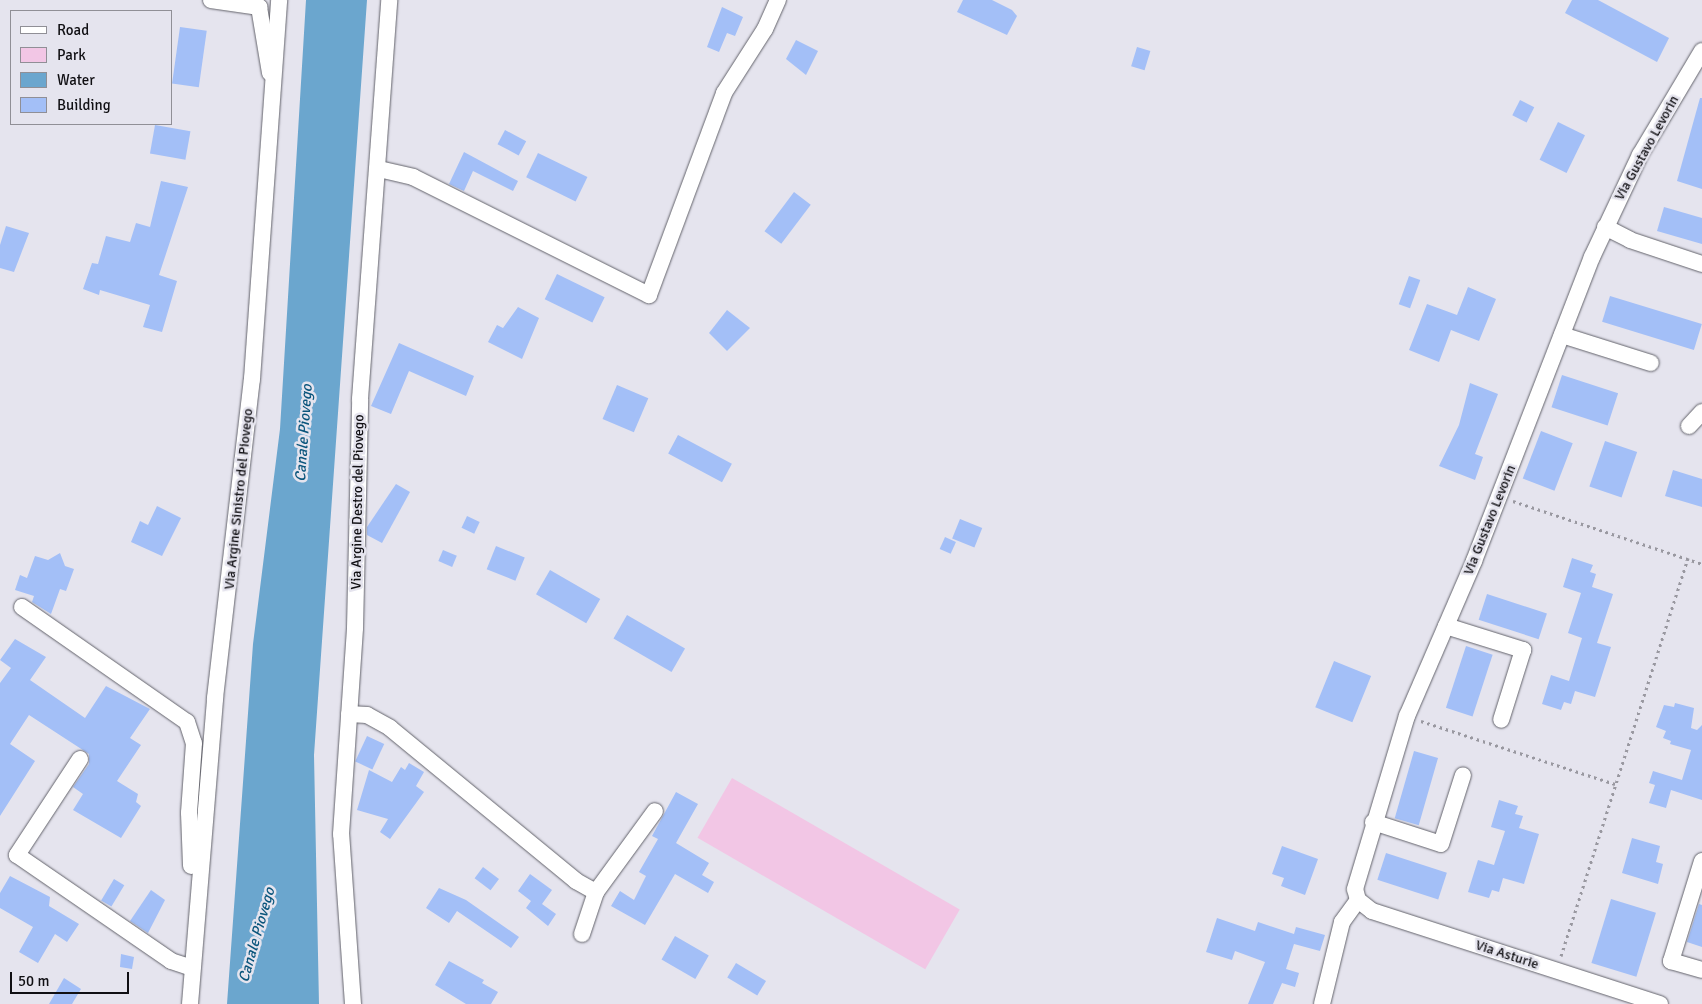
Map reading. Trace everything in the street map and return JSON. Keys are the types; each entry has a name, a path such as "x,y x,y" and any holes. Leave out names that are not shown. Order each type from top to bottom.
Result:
{"street":[{"name":"Via Argine Sinistro del Piovego","path":"212,0 260,4 264,48 274,84"},
{"name":"Via Argine Sinistro del Piovego","path":"190,1004 215,698 252,379 279,0"},
{"name":"Via Argine Destro del Piovego","path":"353,1004 341,858 349,714 360,399 379,169 389,0"},
{"path":"379,169 413,176 649,294 724,92 766,29 778,0"},
{"name":"Via Gustavo Levorin","path":"1358,900 1357,876 1407,716 1446,626 1605,227 1640,155 1702,51"},
{"path":"1605,227 1630,240 1702,264"},
{"path":"1562,336 1651,363"},
{"path":"1689,426 1702,412"},
{"name":"Via Argine Sinistro del Piovego","path":"22,607 187,722 194,743 189,813 196,913"},
{"path":"1446,626 1523,650 1501,720"},
{"path":"349,714 367,715 390,728 576,881 596,892"},
{"path":"80,759 17,855 171,961 192,968"},
{"path":"1373,822 1441,844 1463,775"},
{"path":"582,934 596,892 655,811"},
{"path":"1702,861 1671,961 1702,970"},
{"path":"1322,1004 1342,922 1358,900"},
{"name":"Via Asturie","path":"1358,900 1377,913 1660,1004"}],"path":[{"path":"1506,508 1508,500 1702,564"},
{"path":"1556,970 1688,558"},
{"path":"1415,719 1615,784"}],"green space":[{"path":"732,778 960,910 925,969 698,838"}],"water":[{"name":"Canale Piovego","path":"306,0 367,0 314,755 319,1004 227,1004 253,644 280,429"}],"building":[{"path":"963,0 992,0 1012,10 1017,16 1007,35 957,12"},
{"path":"1572,0 1598,0 1669,38 1657,62 1565,13"},
{"path":"722,7 743,17 735,36 727,33 719,52 707,47"},
{"path":"180,27 207,31 199,87 172,83"},
{"path":"796,40 818,51 806,75 786,59"},
{"path":"1137,47 1150,51 1145,70 1131,66"},
{"path":"1700,98 1702,98 1702,189 1677,181"},
{"path":"1520,100 1534,107 1527,122 1512,115"},
{"path":"1558,122 1585,135 1567,173 1540,160"},
{"path":"155,125 190,131 185,160 150,154"},
{"path":"505,130 526,141 519,155 497,144"},
{"path":"464,152 518,181 513,191 473,171 464,191 449,184"},
{"path":"538,153 587,177 576,201 526,177"},
{"path":"161,181 188,187 159,275 177,281 162,332 143,327 150,305 100,290 99,295 83,289 92,263 98,264 106,236 130,242 136,223 150,227"},
{"path":"794,192 811,205 781,244 765,231"},
{"path":"1664,207 1702,218 1702,244 1657,231"},
{"path":"6,226 29,233 14,272 0,268 0,245"},
{"path":"557,274 605,297 592,322 545,299"},
{"path":"1409,276 1420,280 1410,308 1399,304"},
{"path":"1468,287 1496,299 1479,341 1451,330 1439,362 1409,350 1427,304 1457,315"},
{"path":"1610,296 1702,324 1694,350 1602,322"},
{"path":"518,307 539,318 522,359 488,342 497,325 503,328"},
{"path":"727,310 750,328 727,351 709,333"},
{"path":"399,343 474,376 466,396 409,371 391,414 371,406"},
{"path":"1562,375 1618,393 1608,426 1551,407"},
{"path":"1470,383 1498,394 1475,454 1483,457 1475,480 1439,466 1459,425"},
{"path":"617,385 648,398 634,432 603,419"},
{"path":"1541,431 1573,443 1554,491 1523,479"},
{"path":"678,435 732,464 722,482 668,454"},
{"path":"1605,441 1637,452 1622,497 1589,486"},
{"path":"1673,470 1702,479 1702,507 1665,496"},
{"path":"396,484 410,492 382,543 367,535 367,527"},
{"path":"157,506 181,518 162,556 131,542 140,521 148,525"},
{"path":"467,516 480,522 474,534 462,528"},
{"path":"960,519 982,528 974,547 952,538"},
{"path":"945,537 956,542 951,554 940,549"},
{"path":"496,546 525,558 515,581 487,569"},
{"path":"443,550 457,556 452,567 438,561"},
{"path":"60,553 65,566 74,569 66,591 60,589 51,614 32,602 34,596 15,590 20,575 27,578 35,556 48,560"},
{"path":"1572,558 1593,565 1590,572 1596,574 1592,587 1613,594 1597,643 1611,647 1595,697 1575,691 1571,704 1564,702 1561,710 1542,704 1551,675 1569,681 1582,638 1568,633 1581,593 1563,587"},
{"path":"550,570 600,599 586,623 536,594"},
{"path":"1487,594 1547,613 1539,639 1479,620"},
{"path":"627,615 685,648 672,672 614,638"},
{"path":"15,639 46,657 30,680 85,718 106,686 150,709 130,738 141,745 117,781 138,794 136,802 141,806 121,838 73,810 83,794 73,787 89,764 89,754 29,715 10,744 35,761 0,816 0,683 11,668 0,660"},
{"path":"1466,646 1493,655 1473,716 1446,708"},
{"path":"1334,661 1371,676 1352,722 1315,707"},
{"path":"1675,703 1694,708 1691,728 1697,730 1702,725 1702,800 1671,790 1666,808 1649,803 1655,785 1649,783 1653,771 1682,780 1691,750 1670,744 1671,741 1663,738 1666,731 1656,727 1664,705 1674,707"},
{"path":"367,736 384,744 372,769 355,761"},
{"path":"1414,751 1438,758 1419,825 1395,818"},
{"path":"409,763 424,772 416,786 424,792 390,839 380,832 388,819 357,810 369,770 392,782 401,767 405,770"},
{"path":"676,792 698,804 676,843 709,863 702,875 714,882 708,893 675,874 645,925 611,906 620,891 634,900 646,876 639,872 658,839 652,836"},
{"path":"1499,800 1518,806 1515,814 1523,816 1519,828 1539,834 1524,884 1503,878 1499,892 1492,890 1489,898 1468,892 1478,860 1494,865 1505,831 1491,827"},
{"path":"1632,838 1660,846 1656,862 1663,864 1658,884 1622,873"},
{"path":"1282,846 1318,859 1305,895 1281,886 1284,878 1272,874"},
{"path":"1386,853 1447,873 1438,899 1377,880"},
{"path":"483,867 499,879 491,890 475,878"},
{"path":"530,874 552,890 542,904 556,914 548,926 526,908 531,901 518,891"},
{"path":"10,876 50,897 49,906 79,924 67,942 55,934 38,963 19,952 33,927 0,908 0,893"},
{"path":"114,879 124,885 111,907 101,900"},
{"path":"439,888 466,900 519,937 511,948 457,911 449,923 426,908"},
{"path":"151,890 165,900 148,933 130,921"},
{"path":"1611,899 1656,913 1636,977 1591,963"},
{"path":"1699,904 1702,905 1702,947 1687,942"},
{"path":"1217,918 1255,931 1258,922 1294,934 1296,927 1325,935 1320,951 1294,944 1286,969 1299,973 1295,987 1282,983 1273,1004 1248,1004 1265,962 1235,951 1232,960 1206,952"},
{"path":"675,936 709,956 695,979 662,959"},
{"path":"121,954 134,957 132,969 120,967"},
{"path":"449,961 484,980 482,983 498,992 491,1004 466,1004 435,985"},
{"path":"736,963 766,981 757,996 727,978"},
{"path":"64,978 81,989 72,1004 49,1004"}]}
